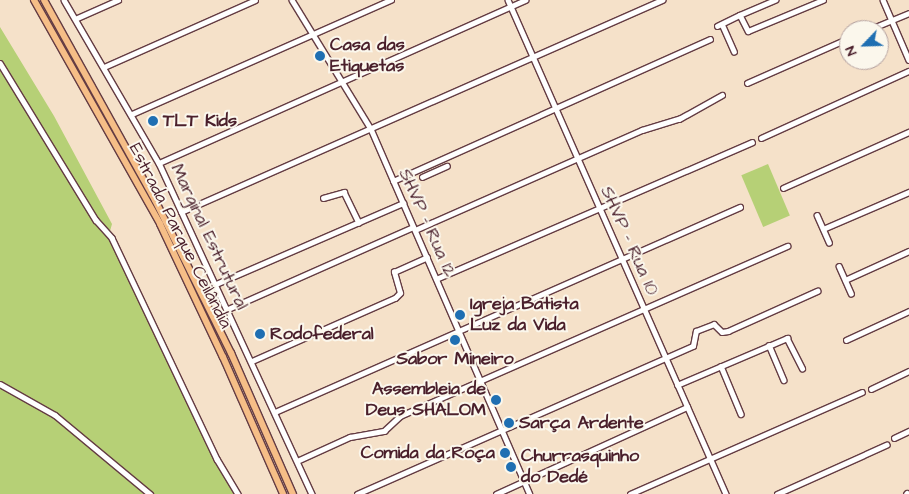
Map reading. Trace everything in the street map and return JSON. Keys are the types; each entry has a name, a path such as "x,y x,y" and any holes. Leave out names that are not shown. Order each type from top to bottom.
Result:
{"highway":[{"name":"Estrada Parque Ceilândia","path":"34,0 160,224 223,357 283,494"},
{"name":"Estrada Parque Ceilândia","path":"44,0 175,239 231,354 292,494"}],"street":[{"name":"Marginal Estrutural","path":"64,0 159,163 312,494"},
{"path":"75,19 118,0"},
{"path":"104,67 255,0"},
{"name":"SHVP - Rua 12","path":"292,0 344,81 371,129 402,204 530,494"},
{"path":"132,114 391,0"},
{"name":"SHVP - Rua 10","path":"508,0 726,494"},
{"path":"159,163 525,0"},
{"path":"181,212 662,0"},
{"path":"734,51 719,25 776,0"},
{"path":"740,15 747,29 753,31 823,0"},
{"path":"883,0 909,60"},
{"path":"889,21 909,13"},
{"path":"393,181 710,39"},
{"path":"747,84 839,43"},
{"path":"0,63 96,220 112,238 217,459 238,494"},
{"path":"761,138 909,71"},
{"path":"228,309 642,130 679,119 722,95"},
{"path":"783,188 909,132"},
{"path":"436,279 752,142"},
{"path":"422,176 445,167 440,160"},
{"path":"323,198 344,192 359,223"},
{"path":"823,229 909,192"},
{"path":"216,284 402,204"},
{"path":"275,412 740,207"},
{"path":"817,215 829,242"},
{"path":"297,461 350,437 384,431 397,417 787,246"},
{"path":"845,280 909,251"},
{"path":"252,361 395,298 400,293 394,272 427,257"},
{"path":"838,266 851,293"},
{"path":"357,494 695,345 696,331 714,324 722,332 728,331 816,291"},
{"path":"846,340 909,311"},
{"path":"678,385 769,345 789,339 802,368"},
{"path":"769,345 784,380"},
{"path":"721,366 741,414"},
{"path":"871,389 909,371"},
{"path":"0,384 55,415 150,494"},
{"path":"630,494 862,392"},
{"path":"496,494 687,407"},
{"path":"894,438 909,431"},
{"path":"777,494 886,445"}],"green space":[{"path":"0,27 54,116 112,224 108,238 164,347 214,458 236,494 0,494"},
{"path":"768,164 790,216 763,227 741,175"}],"place":[{"name":"Casa das Etiquetas","path":"320,56"},
{"name":"TLT Kids","path":"153,121"},
{"name":"Igreja Batista Luz da Vida","path":"460,315"},
{"name":"Rodofederal","path":"260,334"},
{"name":"Sabor Mineiro","path":"455,340"},
{"name":"Assembleia de Deus SHALOM","path":"496,400"},
{"name":"Sarça Ardente","path":"509,423"},
{"name":"Comida da Roça","path":"505,453"},
{"name":"Churrasquinho do Dedé","path":"511,467"}]}
